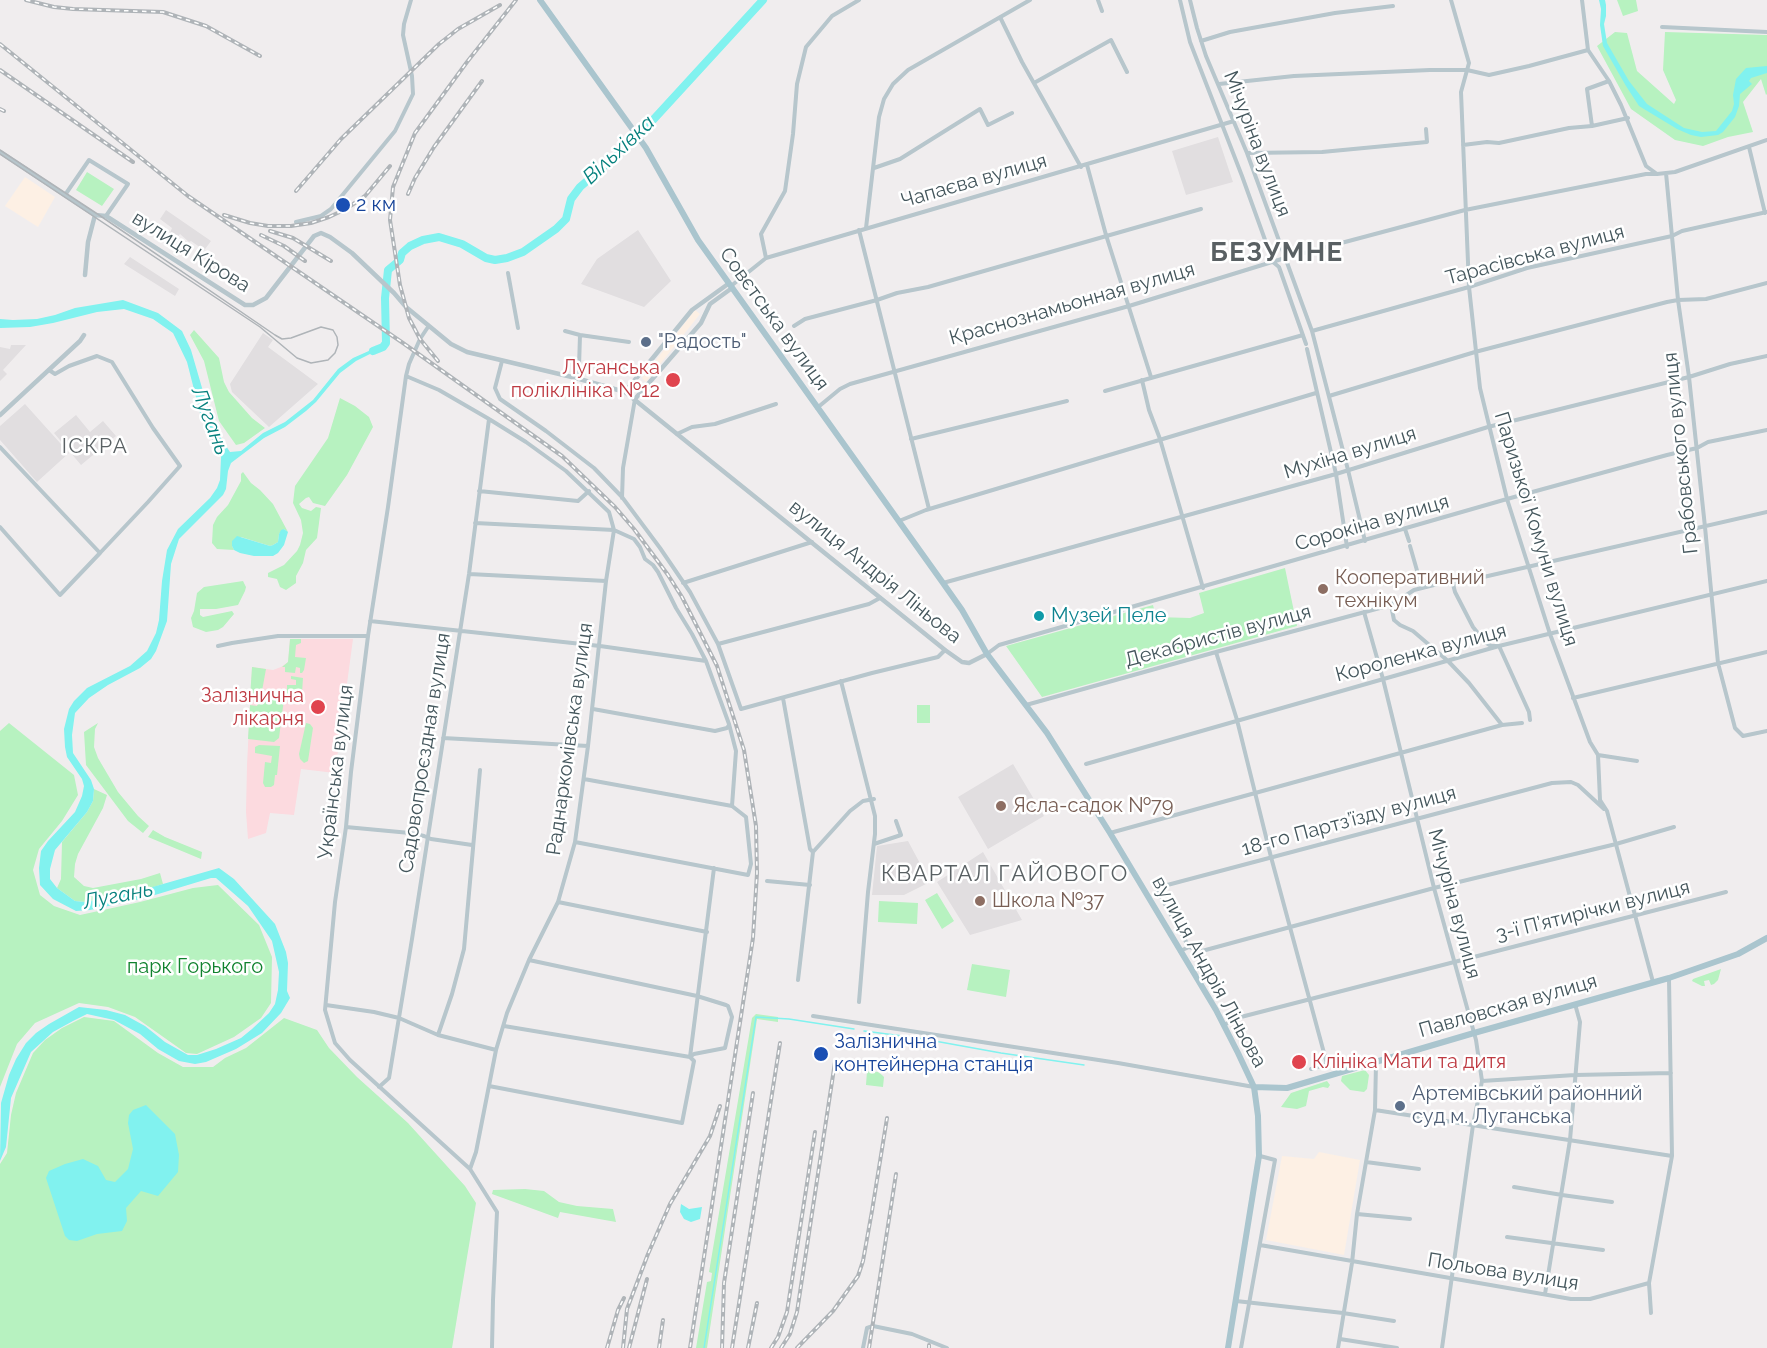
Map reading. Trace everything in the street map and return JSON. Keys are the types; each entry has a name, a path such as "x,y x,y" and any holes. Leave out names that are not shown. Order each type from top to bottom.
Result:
{"main road":[{"name":"Совєтська вулиця","path":"540,0 646,148 698,240 962,610 987,654"},
{"name":"вулиця Андрія Ліньова","path":"987,654 1047,733 1110,833 1224,1025 1254,1087 1258,1116 1259,1156 1228,1348"},
{"name":"Павловская вулиця","path":"1254,1087 1287,1088 1669,978 1738,954 1767,938"}],"street":[{"path":"296,222 321,216 330,209 395,132 413,94 412,76 403,34 411,0"},
{"path":"766,258 761,234 785,191 797,84 806,46 832,16 858,0"},
{"path":"866,228 879,117 884,99 893,84 908,70 1030,0"},
{"path":"1098,0 1102,11"},
{"name":"Мічуріна вулиця","path":"1179,0 1190,42 1273,262 1279,267 1303,335 1336,474 1347,546"},
{"name":"Мічуріна вулиця","path":"1190,0 1201,41 1247,153 1312,331 1365,541"},
{"name":"Паризької Комуни вулиця","path":"1451,0 1469,63 1461,92 1469,287 1475,352 1488,427 1507,499 1550,634 1590,742 1598,755 1600,800 1607,811 1653,982"},
{"path":"1582,0 1588,50 1609,81 1628,118 1646,166 1657,174"},
{"path":"1201,41 1230,32 1335,13 1393,6"},
{"path":"1000,17 1034,84 1081,167"},
{"path":"1662,27 1767,32"},
{"path":"1034,84 1111,40 1127,72"},
{"path":"1218,84 1294,76 1467,70 1490,75 1588,50"},
{"path":"1592,126 1587,89 1609,81"},
{"path":"874,168 900,159 980,109 988,125 1012,113"},
{"path":"1463,145 1499,143 1628,118"},
{"name":"Чапаєва вулиця","path":"635,399 701,322 710,304 766,258 1234,121"},
{"path":"1247,153 1322,152 1427,142 1426,129"},
{"name":"Краснознамьонная вулиця","path":"817,408 840,389 850,384 1129,306 1285,258 1465,210 1646,174 1666,173 1767,140"},
{"path":"1749,147 1766,212"},
{"name":"вулиця Кірова","path":"0,152 95,215 106,216 245,305 253,305 266,298 314,236 321,233 352,253 375,275"},
{"path":"65,195 89,160 128,184 106,216"},
{"path":"1087,165 1151,377"},
{"name":"Грабовського вулиця","path":"1666,173 1678,300 1697,448 1718,663 1735,728 1743,736 1767,731"},
{"path":"794,326 804,319 897,293 928,287 1201,209"},
{"name":"Тарасівська вулиця","path":"1312,331 1469,287 1527,268 1672,236 1682,231 1766,212"},
{"path":"86,275 88,242 95,215"},
{"path":"859,230 929,509"},
{"path":"508,273 518,328"},
{"name":"вулиця Андрія Ліньова","path":"375,275 428,327 459,348 625,392 945,650 962,662 969,663 987,654"},
{"path":"1329,396 1475,352 1678,300 1706,299 1767,283"},
{"name":"Чапаєва вулиця","path":"625,392 692,310 730,286"},
{"name":"Українська вулиця","path":"428,327 420,339 406,376 368,636 335,902 325,1010 335,1043 350,1060 470,1169 497,1212 492,1348"},
{"path":"565,331 629,342"},
{"path":"0,415 84,335"},
{"path":"576,378 579,367 580,335"},
{"path":"1105,391 1303,335"},
{"path":"0,527 60,595 180,466 153,428 112,362 97,356 69,366 55,374 49,370"},
{"name":"Мухіна вулиця","path":"943,583 1336,474 1488,427 1767,356"},
{"path":"502,361 495,388 500,399 594,468 622,498 660,548 690,592 718,644 741,709 938,657 945,650"},
{"path":"406,376 439,390 534,447 589,491 578,501 479,491"},
{"path":"1142,380 1203,588"},
{"path":"898,521 929,509 1317,393"},
{"path":"622,498 623,468 635,399"},
{"path":"911,439 1067,401"},
{"path":"676,434 692,427 715,424 776,404"},
{"name":"Садовопроєздная вулиця","path":"379,1087 389,1078 399,1018 469,574 489,419"},
{"name":"Сорокіна вулиця","path":"987,654 999,645 1507,499 1697,448 1708,442 1767,430"},
{"path":"0,447 99,553"},
{"name":"Раднаркомівська вулиця","path":"470,1169 476,1152 496,1050 507,1013 529,960 558,902 575,842 614,531 609,512 589,491"},
{"name":"Декабристів вулиця","path":"1025,705 1391,605 1414,590 1442,583 1453,584 1767,512"},
{"path":"475,523 614,531 634,539 640,546 645,559 653,565 661,578 706,660 729,724 736,751 732,806"},
{"path":"1405,529 1422,588"},
{"path":"683,583 812,542"},
{"path":"469,574 606,581"},
{"name":"Короленка вулиця","path":"1086,764 1499,646 1767,581"},
{"path":"1453,584 1473,627 1485,642 1491,646 1499,646 1529,712 1530,720"},
{"path":"718,644 869,604 881,597"},
{"path":"1391,605 1394,620 1413,631 1448,661 1469,683 1502,725"},
{"name":"Мічуріна вулиця","path":"1364,612 1383,679 1434,888 1474,1033 1482,1081 1473,1125 1442,1348"},
{"path":"370,621 706,660"},
{"path":"218,646 278,636 368,636"},
{"path":"1216,652 1237,720 1327,1064 1311,1069"},
{"path":"1573,698 1767,652"},
{"path":"841,681 875,816 859,1002"},
{"path":"783,698 810,849 813,852"},
{"path":"592,709 715,731 727,728 729,724"},
{"path":"1110,833 1502,725 1521,723"},
{"path":"443,738 588,746"},
{"path":"1598,755 1637,761"},
{"path":"438,1035 464,949 480,770"},
{"path":"575,842 748,875 751,864 746,818 732,806 584,779"},
{"name":"18-го Партз’їзду вулиця","path":"1189,947 1156,888 1552,783 1570,782 1578,785 1607,811"},
{"path":"798,980 813,852 850,811 863,801 872,799"},
{"path":"874,844 901,835 896,821"},
{"path":"346,826 410,833 473,845"},
{"path":"1180,951 1189,947 1202,951 1434,888 1616,844 1674,827"},
{"path":"690,1057 714,868"},
{"path":"767,881 810,885"},
{"name":"3-ї П’ятирічки вулиця","path":"1224,1025 1237,1018 1726,892"},
{"path":"558,902 707,932"},
{"path":"529,960 698,996 728,1006 732,1017 725,1048 694,1054 690,1057"},
{"path":"1651,1313 1649,1283 1672,1156 1669,978"},
{"path":"1545,1294 1570,1140 1580,1022 1575,1004"},
{"path":"326,1005 399,1018 438,1035 496,1050"},
{"path":"813,1017 1118,1063 1254,1087"},
{"path":"489,1086 682,1123 694,1061 690,1057 504,1026"},
{"path":"1338,1348 1352,1263 1357,1214 1375,1110 1376,1063"},
{"path":"1482,1081 1575,1075 1671,1073"},
{"path":"1375,1110 1672,1156"},
{"path":"1241,1348 1275,1160 1259,1156"},
{"path":"1366,1162 1419,1169"},
{"path":"1514,1187 1612,1202"},
{"path":"1357,1214 1410,1219"},
{"path":"1507,1237 1603,1250"},
{"name":"Польова вулиця","path":"1260,1245 1352,1263 1570,1299 1590,1299 1649,1283"},
{"path":"1236,1300 1394,1321"},
{"path":"863,1348 867,1328 873,1326 912,1334 947,1348"},
{"path":"1340,1339 1397,1348"}],"shaded area":[{"path":"1218,137 1233,182 1186,195 1172,151"},
{"path":"25,177 55,197 38,227 5,206"},
{"path":"166,210 211,241 200,256 197,254 201,248 180,234 177,238 170,233 172,228 160,219"},
{"path":"638,230 671,281 644,307 581,284 597,259"},
{"path":"130,257 179,289 175,296 124,264"},
{"path":"695,310 700,314 646,382 642,378"},
{"path":"263,333 273,340 268,347 318,384 269,427 232,392 230,384"},
{"path":"11,345 26,345 3,370 7,374 0,381 0,347 10,349"},
{"path":"25,404 69,453 37,482 0,440 0,426"},
{"path":"76,415 90,432 103,421 116,436 81,465 54,433"},
{"path":"290,639 353,639 335,773 301,769 294,815 270,813 266,833 248,839 247,765 252,667 273,670 288,662"},
{"name":"Ясла-садок №79","path":"1013,764 1044,816 988,849 958,797"},
{"path":"908,841 930,882 904,895 872,895 877,846"},
{"name":"Школа №37","path":"983,852 1022,920 970,935 937,882"},
{"path":"1319,1152 1360,1160 1344,1255 1266,1240 1282,1156 1314,1159"}],"green space":[{"path":"1617,0 1636,0 1638,11 1623,16"},
{"path":"1615,32 1627,33 1637,71 1674,104 1676,100 1663,70 1665,32 1767,35 1767,94 1761,79 1743,102 1753,132 1728,137 1703,146 1675,140 1631,109 1597,46"},
{"path":"87,172 114,189 102,206 76,190"},
{"path":"194,330 219,358 224,382 229,392 252,418 265,428 244,443 236,445 219,421 204,361 190,335"},
{"path":"340,398 369,417 373,427 347,475 325,506 313,503 309,497 299,504 302,508 311,511 316,507 321,508 317,538 306,550 303,563 296,576 296,583 286,590 280,587 277,579 268,577 268,573 284,565 300,545 303,533 301,520 293,503 295,486 328,438"},
{"path":"243,472 273,504 288,532 284,529 279,534 278,542 270,546 241,537 232,546 234,550 217,549 212,543 213,525 228,505 241,481"},
{"path":"1285,568 1297,626 1042,697 1006,646 1153,605 1156,617 1190,618 1204,613 1199,593"},
{"path":"243,581 246,587 238,605 200,609 200,615 203,617 232,611 234,614 223,627 206,632 193,627 191,618 197,593 204,587"},
{"path":"290,639 301,639 301,643 296,645 295,657 306,658 302,673 300,673 300,668 296,667 295,673 285,672 285,667 282,667 288,662"},
{"path":"252,667 266,669 262,691 256,697 250,698"},
{"path":"291,676 303,678 302,693 299,696 287,694 287,685 296,685 296,680 291,679"},
{"path":"264,695 284,699 279,738 274,742 248,739 250,705 257,706"},
{"path":"917,705 930,705 930,723 917,723"},
{"name":"парк Горького","path":"9,723 74,775 78,795 62,821 39,849 33,870 40,895 54,906 80,915 193,888 218,885 259,925 272,957 271,1003 261,1018 234,1037 197,1054 186,1053 135,1017 108,1007 79,1003 35,1023 17,1044 0,1087 0,731"},
{"path":"98,723 95,729 94,747 98,758 118,792 149,826 143,833 128,821 86,765 84,732"},
{"path":"306,723 313,728 308,761 304,763 299,754"},
{"path":"259,745 280,746 277,775 271,787 265,787 263,783 265,762 271,763 272,756 255,753 255,747"},
{"path":"94,789 107,795 103,808 78,854 74,877 84,886 93,888 160,873 163,884 135,893 85,902 75,901 57,888 61,879 62,842 87,812 93,801"},
{"path":"153,830 202,852 201,859 148,837"},
{"path":"937,893 954,921 942,929 925,900"},
{"path":"879,901 918,903 917,924 878,922"},
{"path":"972,964 1010,970 1006,997 967,990"},
{"path":"1721,969 1718,980 1714,984 1711,985 1709,980 1704,981 1705,986 1702,986 1692,981 1693,979"},
{"path":"756,1014 778,1017 778,1022 757,1019 707,1348 696,1348 707,1282 711,1281 712,1273 709,1272 752,1018"},
{"path":"84,1017 114,1021 158,1053 183,1067 213,1067 225,1058 246,1048 284,1018 317,1030 329,1048 357,1077 408,1123 465,1186 476,1203 452,1348 0,1348 0,1164 7,1153 16,1093 33,1053 45,1040 62,1028"},
{"path":"1365,1070 1369,1075 1367,1089 1364,1092 1350,1090 1341,1081 1342,1076"},
{"path":"867,1071 878,1072 884,1077 883,1087 866,1085"},
{"path":"1327,1081 1330,1085 1328,1088 1309,1091 1306,1106 1297,1109 1281,1107 1291,1093"},
{"path":"493,1190 544,1191 559,1202 613,1209 616,1222 560,1212 558,1218 492,1194"}],"water":[{"path":"1599,0 1605,0 1606,5 1604,24 1607,43 1629,81 1647,104 1684,128 1702,132 1716,131 1732,111 1736,79 1746,68 1767,66 1767,73 1751,78 1749,81 1752,84 1740,94 1735,117 1723,132 1718,135 1701,137 1677,129 1639,106 1626,86 1603,46"},
{"name":"Лугань","path":"123,300 158,313 182,331 191,350 207,405 222,440 230,452 241,451 263,433 285,422 313,400 338,369 353,358 380,346 380,349 356,361 340,373 306,411 231,463 223,495 179,539 171,564 167,621 156,651 151,659 140,668 89,698 75,713 72,735 73,753 91,780 94,789 93,801 87,812 55,850 50,869 50,879 57,888 75,901 85,902 135,892 219,868 234,879 275,924 286,952 287,991 290,998 281,1013 262,1033 236,1049 206,1062 195,1064 179,1061 158,1049 140,1034 114,1020 87,1014 53,1032 31,1052 11,1098 6,1147 0,1161 1,1103 9,1075 26,1043 49,1024 79,1007 106,1010 125,1015 188,1055 197,1055 241,1038 269,1013 275,1004 278,990 279,972 272,941 248,906 216,878 145,898 76,911 53,899 40,885 41,851 75,812 84,786 82,779 67,757 65,747 64,729 69,709 87,688 130,666 147,651 156,633 159,620 167,550 178,529 210,498 220,480 221,457 200,413 187,362 173,333 153,319 124,309 97,312 30,327 0,328 0,319 37,319 75,308"},
{"path":"284,529 288,532 284,545 273,556 240,553 232,546 232,541 237,536 270,546 278,542 279,534"},
{"path":"146,1105 175,1134 179,1155 178,1172 158,1196 141,1191 126,1208 127,1221 122,1231 97,1234 77,1241 69,1240 65,1236 46,1178 49,1171 83,1159 98,1166 106,1180 115,1182 128,1169 133,1149 128,1123 129,1115 133,1110"},
{"path":"681,1204 689,1209 702,1207 700,1219 691,1222 684,1219 680,1212"}],"waterway":[{"name":"Вільхівка","path":"373,351 383,347 386,343 385,298 388,270 400,260 402,253 423,240 439,237 462,244 486,258 495,260 523,252 556,229 566,219 571,199 580,187 653,120 763,0"},
{"path":"704,1348 756,1017 789,1019 854,1029"},
{"path":"864,1031 1084,1065"}],"tram line":[{"path":"0,150 282,339 321,327 333,330 338,345 335,353 328,360 311,363 297,358 260,327 0,154"}],"railway":[{"path":"26,0 73,9 163,12 206,26 260,56"},
{"path":"438,361 420,339 409,318 400,285 390,220 393,187 415,133 516,0"},
{"path":"296,191 341,139 439,44 458,29 500,5"},
{"path":"0,44 188,196 403,343 562,456 615,507 634,529 682,597 717,666 744,750 756,826 757,873 753,938 690,1348"},
{"path":"0,70 133,162"},
{"path":"408,194 434,147 482,81"},
{"path":"0,109 4,111"},
{"path":"224,215 268,226 311,223 346,209 365,196 390,166"},
{"path":"270,231 293,238 331,261"},
{"path":"261,235 284,246 305,261"},
{"path":"732,1348 780,1043"},
{"path":"781,1348 790,1334 797,1312 835,1062"},
{"path":"722,1348 724,1283 753,1093"},
{"path":"623,1348 627,1309 648,1254 670,1204 710,1136 720,1106"},
{"path":"797,1348 833,1311 858,1276 863,1261 887,1118"},
{"path":"771,1348 778,1337 787,1312 815,1132"},
{"path":"869,1348 896,1174"},
{"path":"629,1348 647,1279"},
{"path":"607,1348 618,1310 624,1298"},
{"path":"748,1348 757,1303"},
{"path":"659,1348 663,1320"}],"place":[{"name":"2 км","path":"343,205"},
{"name":"\"Радость\"","path":"646,342"},
{"name":"Луганська поліклініка №12","path":"673,380"},
{"name":"Кооперативний технікум","path":"1323,589"},
{"name":"Музей Пеле","path":"1039,616"},
{"name":"Залізнична лікарня","path":"318,707"},
{"name":"Ясла-садок №79","path":"1001,806"},
{"name":"Школа №37","path":"980,901"},
{"name":"Залізнична контейнерна станція","path":"821,1054"},
{"name":"Клініка Мати та дитя","path":"1299,1062"},
{"name":"Артемівський районний суд м. Луганська","path":"1400,1106"}],"district":[{"name":"БЕЗУМНЕ","path":"1277,253"},
{"name":"ІСКРА","path":"95,447"},
{"name":"КВАРТАЛ ГАЙОВОГО","path":"1005,874"}]}
